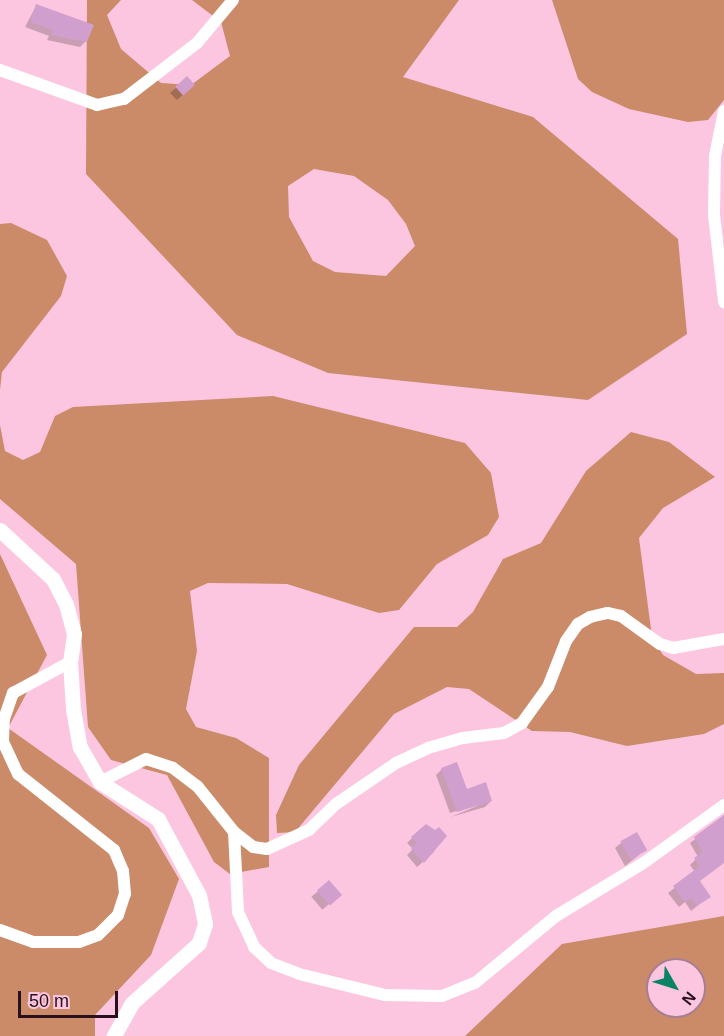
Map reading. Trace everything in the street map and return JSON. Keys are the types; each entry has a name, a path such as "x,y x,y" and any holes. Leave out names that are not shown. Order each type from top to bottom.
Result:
{"street":[{"path":"0,70 97,105 117,101 145,85 197,43 233,0"},
{"path":"724,111 715,156 714,214 724,302"},
{"path":"0,530 37,561 58,587 74,634 70,662 80,747 100,782 158,819 199,895 205,924 199,943 132,1003 114,1036"},
{"path":"100,782 146,759 173,768 198,787 234,832 253,847 267,849 288,842 396,763 428,748 463,738 504,733 522,723 548,687 566,641 578,624 590,617 608,613 621,616 660,644 673,648 724,639"},
{"path":"0,930 33,942 79,942 98,936 118,915 125,894 123,871 114,850 18,774 3,742 4,719 13,693 70,662"},
{"path":"234,832 238,912 254,948 271,963 299,974 385,995 442,996 476,983 556,916 642,864 724,805"}],"shaded area":[{"path":"87,0 121,0 107,15 121,49 161,83 191,85 230,56 221,22 192,0 459,0 403,77 533,117 678,239 687,334 588,400 328,373 237,335 86,174","holes":["314,169 354,176 388,200 406,224 415,246 386,276 335,272 313,261 289,217 288,186"]},
{"path":"552,0 724,0 724,100 708,120 688,122 629,109 592,92 578,79"},
{"path":"11,223 47,240 67,276 61,296 2,372 0,390 0,224"},
{"path":"273,396 465,443 491,473 499,517 488,535 437,564 399,610 379,613 287,584 208,583 190,591 197,651 186,709 196,727 236,738 269,758 269,867 230,874 214,862 167,775 111,760 88,727 76,564 0,499 0,425 5,451 23,460 40,452 55,416 73,407"},
{"path":"631,432 669,442 715,477 663,508 639,538 652,637 663,655 696,674 724,673 724,724 704,734 627,746 570,732 532,731 469,689 447,687 394,714 295,832 277,833 276,815 299,765 414,627 457,627 473,612 503,559 541,543 586,471"},
{"path":"0,554 47,655 8,728 149,828 179,879 151,955 95,1015 95,1036 0,1036"},
{"path":"724,916 724,1036 465,1036 562,944"}],"building":[{"path":"36,4 94,25 87,42 51,35 53,30 30,22"},
{"path":"187,76 195,85 183,96 175,87"},
{"path":"457,762 467,789 486,782 492,801 457,812 441,768"},
{"path":"724,815 724,863 700,881 711,897 697,906 691,898 685,902 673,886 700,866 694,858 703,852 694,837"},
{"path":"426,824 435,830 439,827 447,836 424,863 411,849 417,843 411,837"},
{"path":"637,832 647,850 631,860 620,841"},
{"path":"329,880 342,895 330,906 317,890"}]}
